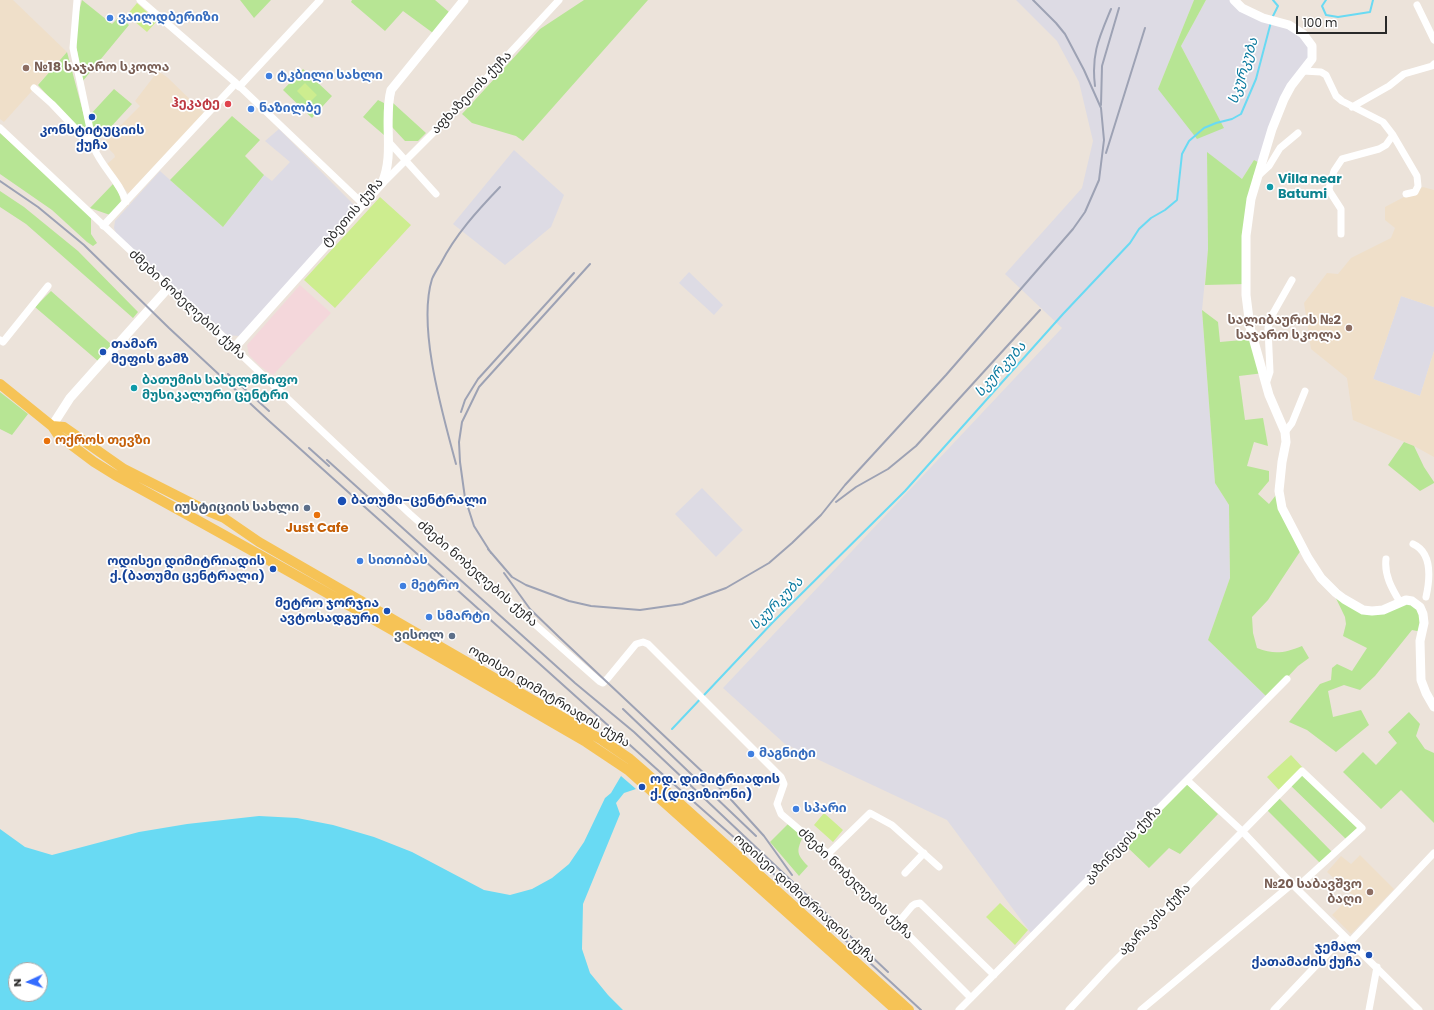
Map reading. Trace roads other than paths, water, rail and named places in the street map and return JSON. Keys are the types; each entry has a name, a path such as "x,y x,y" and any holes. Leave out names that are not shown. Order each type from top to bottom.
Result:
{"main road":[{"path":"0,384 52,426 58,435 94,462 208,526 210,520 217,515 124,469 64,426 52,426"},
{"name":"ოდისეი დიმიტრიადის ქუჩა","path":"217,515 257,541 602,740 630,760 910,1010"},
{"name":"ოდისეი დიმიტრიადის ქუჩა","path":"208,526 417,644 607,755 634,776 896,1010"},
{"path":"226,536 234,532 236,526"}],"street":[{"path":"77,0 73,48 94,148 97,156 119,186 126,202"},
{"path":"140,0 238,85 363,204"},
{"name":"ტბეთის ქუჩა","path":"234,348 382,183 386,174 388,163 388,106 391,90 464,0"},
{"name":"აფხაზეთის ქუჩა","path":"382,183 470,96 559,0"},
{"path":"1234,0 1242,8 1267,20 1289,25 1303,34 1312,46 1312,59 1291,86 1272,129 1251,199 1246,236 1246,295 1250,328 1272,405 1282,423 1285,432 1286,442 1279,491 1282,508 1308,558 1321,578 1336,593 1363,610 1383,610 1406,600 1412,601 1420,607 1423,614 1424,624 1420,641 1421,680 1434,707"},
{"path":"103,226 316,1"},
{"path":"1417,5 1434,40"},
{"path":"1352,107 1389,86 1404,74 1432,66 1434,64"},
{"path":"1304,71 1321,72 1326,76 1336,96 1352,107 1383,122 1417,176 1418,186 1415,192 1406,194"},
{"path":"34,88 52,104 94,148"},
{"name":"ძმები ნობელების ქუჩა","path":"0,128 410,514 599,681 603,683 636,644 643,642 648,644 782,778 784,784 777,804 781,814 828,854 971,998"},
{"path":"1257,178 1270,166 1280,148 1298,133"},
{"path":"1341,234 1341,209 1329,188 1334,171 1342,159 1379,149 1386,145 1393,136"},
{"path":"388,141 436,194"},
{"path":"1266,384 1270,372 1268,328 1271,317 1292,280"},
{"path":"0,340 3,342 48,286"},
{"path":"52,426 70,398 169,287"},
{"path":"1285,432 1292,423 1305,391"},
{"path":"1413,544 1420,547 1428,562 1430,578 1426,598"},
{"path":"1386,559 1386,573 1400,602"},
{"path":"1420,607 1434,587"},
{"name":"კაზინეცის ქუჩა","path":"959,1010 1287,678"},
{"name":"აგარაკის ქუჩა","path":"1069,1010 1108,968 1302,771 1362,828 1294,886"},
{"path":"1187,780 1242,831 1294,886 1420,1010"},
{"path":"828,854 870,813 892,825 939,867"},
{"path":"905,873 924,853"},
{"path":"1350,942 1434,853"},
{"path":"1141,1010 1294,886"},
{"path":"897,924 912,906 920,903 994,975"},
{"path":"1274,1010 1344,936"},
{"path":"1369,1010 1377,967"}],"water":[{"path":"621,776 636,789 624,793 616,803 620,814 583,904 582,949 590,973 608,995 623,1010 0,1010 0,829 25,847 52,855 139,832 187,824 259,816 297,818 333,825 374,837 412,852 484,890 510,895 532,889 552,878 569,864 584,842 605,798 611,793"}],"waterway":[{"name":"სკურკუბა","path":"1272,18 1278,6 1273,0"},
{"name":"სკურკუბა","path":"1326,0 1322,6 1326,15 1338,17 1370,12 1373,0"},
{"name":"სკურკუბა","path":"672,729 773,622 905,491 1063,314 1130,243 1139,229 1151,218 1165,210 1177,200 1182,154 1189,141 1204,128 1232,119 1241,114 1256,79 1271,22"}],"railway":[{"path":"488,549 512,577 526,585 569,601 591,606 640,610 682,604 726,588 769,563 821,515 845,485 946,375 1073,229 1085,212 1099,180 1104,140 1101,108 1084,70 1065,34 1033,0"},
{"path":"1101,105 1102,66 1119,8"},
{"path":"1095,86 1095,55 1111,9"},
{"path":"1106,153 1145,28"},
{"path":"0,181 38,207 84,245 169,328 268,420 737,840 921,1010"},
{"path":"456,464 434,372 428,322 428,299 432,279 453,242 475,214 500,187"},
{"path":"491,553 474,526 465,498 459,442 462,422 479,387 590,264"},
{"path":"461,412 465,400 478,379 574,273"},
{"path":"836,502 856,487 888,469 916,446 1040,310"},
{"path":"228,374 269,411"},
{"path":"309,448 329,466"},
{"path":"327,460 575,683 634,732 888,972"},
{"path":"504,573 530,609 725,793 764,836 792,875"},
{"path":"623,709 756,836"}],"place":[{"name":"ვაილდბერიზი","path":"110,18"},
{"name":"№18 საჯარო სკოლა","path":"26,68"},
{"name":"ტკბილი სახლი","path":"269,76"},
{"name":"ჰეკატე","path":"228,104"},
{"name":"ნაზილბე","path":"251,109"},
{"name":"კონსტიტუციის ქუჩა","path":"92,117"},
{"name":"Villa near Batumi","path":"1270,187"},
{"name":"სალიბაურის №2 საჯარო სკოლა","path":"1349,328"},
{"name":"თამარ მეფის გამზ","path":"103,352"},
{"name":"ბათუმის სახელმწიფო მუსიკალური ცენტრი","path":"134,388"},
{"name":"ოქროს თევზი","path":"47,441"},
{"name":"ბათუმი-ცენტრალი","path":"342,501"},
{"name":"იუსტიციის სახლი","path":"307,508"},
{"name":"Just Cafe","path":"317,515"},
{"name":"სითიბას","path":"360,561"},
{"name":"ოდისეი დიმიტრიადის ქ.(ბათუმი ცენტრალი)","path":"273,569"},
{"name":"მეტრო","path":"403,586"},
{"name":"მეტრო ჯორჯია ავტოსადგური","path":"387,611"},
{"name":"სმარტი","path":"429,617"},
{"name":"ვისოლ","path":"452,636"},
{"name":"მაგნიტი","path":"751,754"},
{"name":"ოდ. დიმიტრიადის ქ.(დივიზიონი)","path":"642,787"},
{"name":"სპარი","path":"796,809"},
{"name":"№20 საბავშვო ბაღი","path":"1370,892"},
{"name":"ჯემალ ქათამაძის ქუჩა","path":"1369,955"}]}
